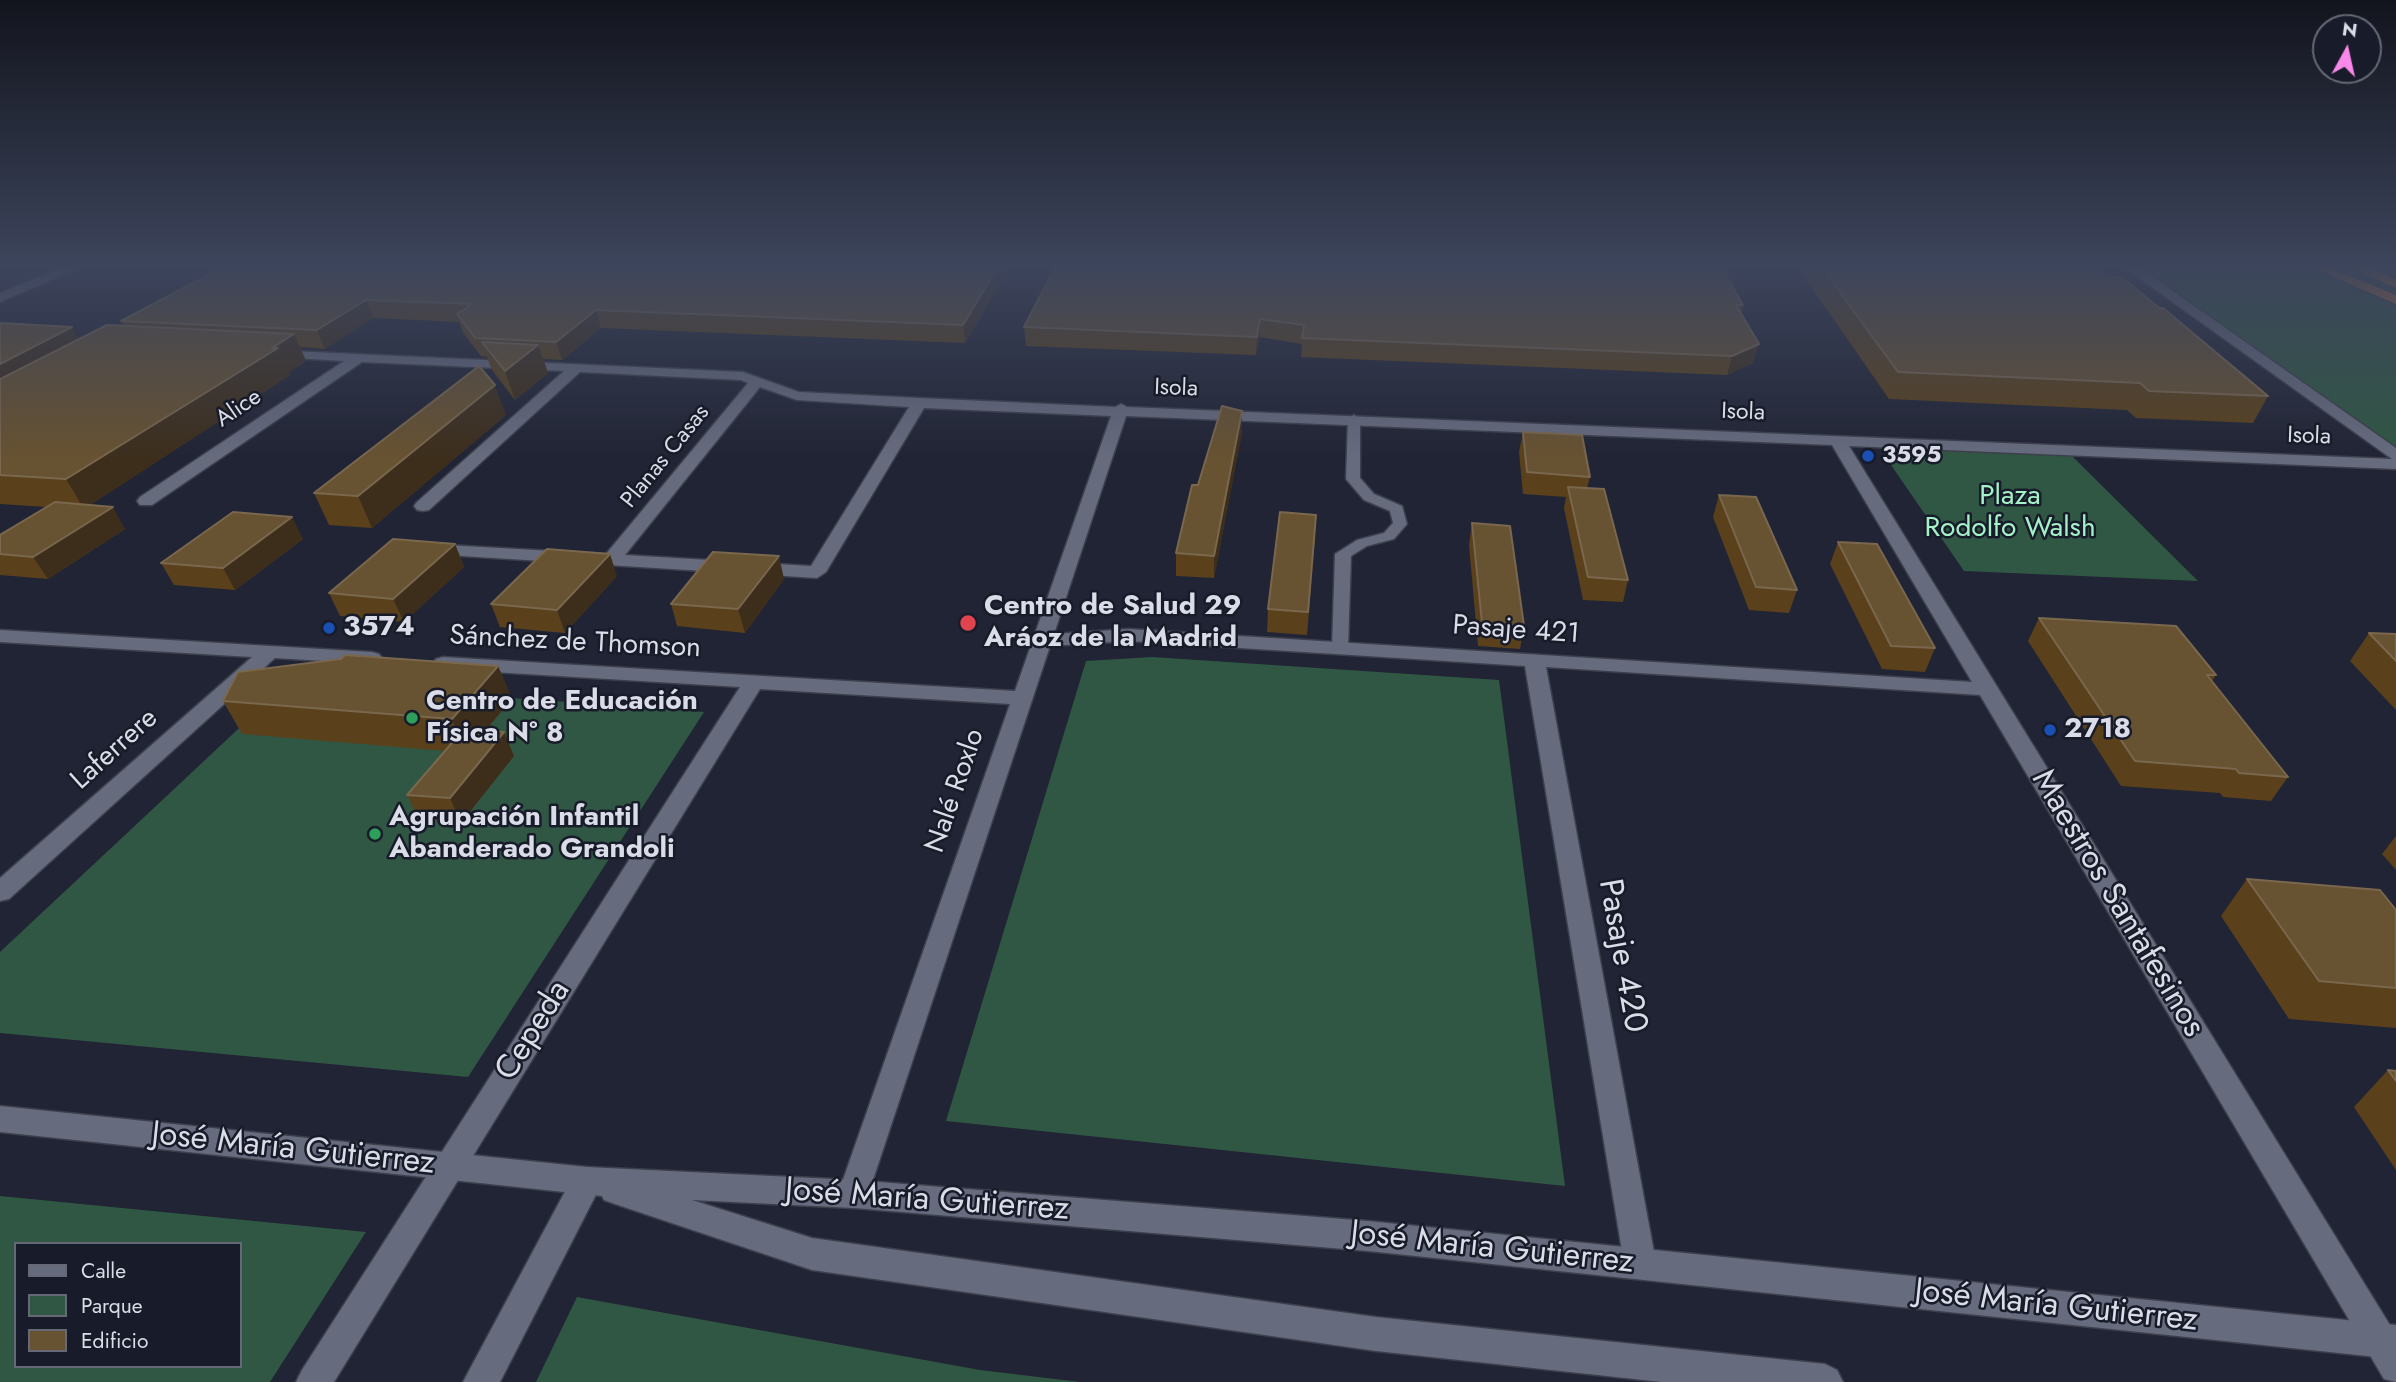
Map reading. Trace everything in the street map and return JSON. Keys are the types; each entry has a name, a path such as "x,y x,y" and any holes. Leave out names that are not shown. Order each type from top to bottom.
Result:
{"street":[{"path":"2218,329 2396,455"},
{"name":"Isola","path":"264,352 743,376 797,396 919,403 1354,419 1841,448 2396,464"},
{"name":"Alice","path":"146,501 359,357"},
{"path":"423,506 576,368"},
{"name":"Planas Casas","path":"611,560 756,382"},
{"path":"409,548 817,572 919,403"},
{"name":"Nalé Roxlo","path":"854,1194 1121,409"},
{"name":"Maestros Santafesinos","path":"1841,448 2391,1350"},
{"name":"Pasaje 421","path":"1041,641 1129,635 1987,689"},
{"path":"6,640 394,660"},
{"name":"Laferrere","path":"0,892 270,652"},
{"name":"Pasaje 420","path":"1534,660 1640,1263"},
{"name":"Sánchez de Thomson","path":"422,661 1021,698"},
{"name":"Cepeda","path":"314,1382 754,681"},
{"name":"José María Gutierrez","path":"0,1119 587,1181 854,1194 1368,1236 1640,1263 2391,1350"},
{"path":"481,1382 587,1181"},
{"name":"José María Gutierrez","path":"587,1181 812,1254 1376,1334 1825,1382"}],"lane":[{"path":"1340,648 1343,554 1362,543 1389,536 1400,524 1396,509 1369,497 1353,479 1354,419"}],"green space":[{"path":"2218,329 2396,329 2396,455"},
{"name":"Plaza Rodolfo Walsh","path":"1902,448 2072,456 2198,581 1964,571 1891,465"},
{"path":"1152,657 1499,680 1565,1186 946,1121 1086,661"},
{"name":"Agrupación Infantil Abanderado Grandoli","path":"361,687 704,712 468,1077 0,1033 0,952 251,717"},
{"path":"0,1196 366,1232 270,1382 0,1382"},
{"path":"577,1297 980,1370 1080,1382 536,1382"}],"building":[{"path":"0,329 67,329 0,364"},
{"path":"98,329 200,329 294,334 272,348 278,348 66,479 0,475 0,379"},
{"path":"469,329 572,329 556,342 475,338"},
{"path":"1082,329 1258,329 1257,337"},
{"path":"1303,329 1750,329 1759,344 1732,356 1302,338"},
{"path":"1867,329 2189,329 2268,396 2149,391 2140,383 1898,372"},
{"path":"482,342 538,345 505,371"},
{"path":"479,366 495,385 358,496 314,493"},
{"path":"1222,406 1242,411 1214,556 1176,553 1192,485 1198,485"},
{"path":"1523,432 1582,435 1590,477 1527,472"},
{"path":"1568,487 1604,489 1628,580 1588,577"},
{"path":"1719,495 1756,497 1797,590 1756,587"},
{"path":"55,502 113,507 33,557 0,554 0,535"},
{"path":"233,512 292,517 223,568 161,563"},
{"path":"1280,512 1316,515 1308,612 1268,609"},
{"path":"1472,523 1510,526 1524,626 1482,623"},
{"path":"393,539 455,544 393,599 329,593"},
{"path":"1838,542 1877,544 1935,648 1891,646"},
{"path":"547,549 610,554 557,610 491,604"},
{"path":"713,552 779,556 738,609 671,604"},
{"path":"2039,618 2176,626 2216,675 2207,675 2288,777 2239,773 2236,769 2135,761"},
{"path":"2369,633 2396,634 2396,661"},
{"path":"345,655 498,666 452,719 223,701 238,672 341,659"},
{"path":"464,729 504,732 450,798 407,795"},
{"path":"2247,879 2380,890 2396,910 2396,988 2319,981"},
{"path":"2388,1070 2396,1071 2396,1081"}],"place":[{"name":"3595","path":"1868,456"},
{"name":"Centro de Salud 29 Aráoz de la Madrid","path":"968,623"},
{"name":"3574","path":"329,628"},
{"name":"Centro de Educación Física N° 8","path":"412,718"},
{"name":"2718","path":"2050,730"},
{"name":"Agrupación Infantil Abanderado Grandoli","path":"375,834"}]}
